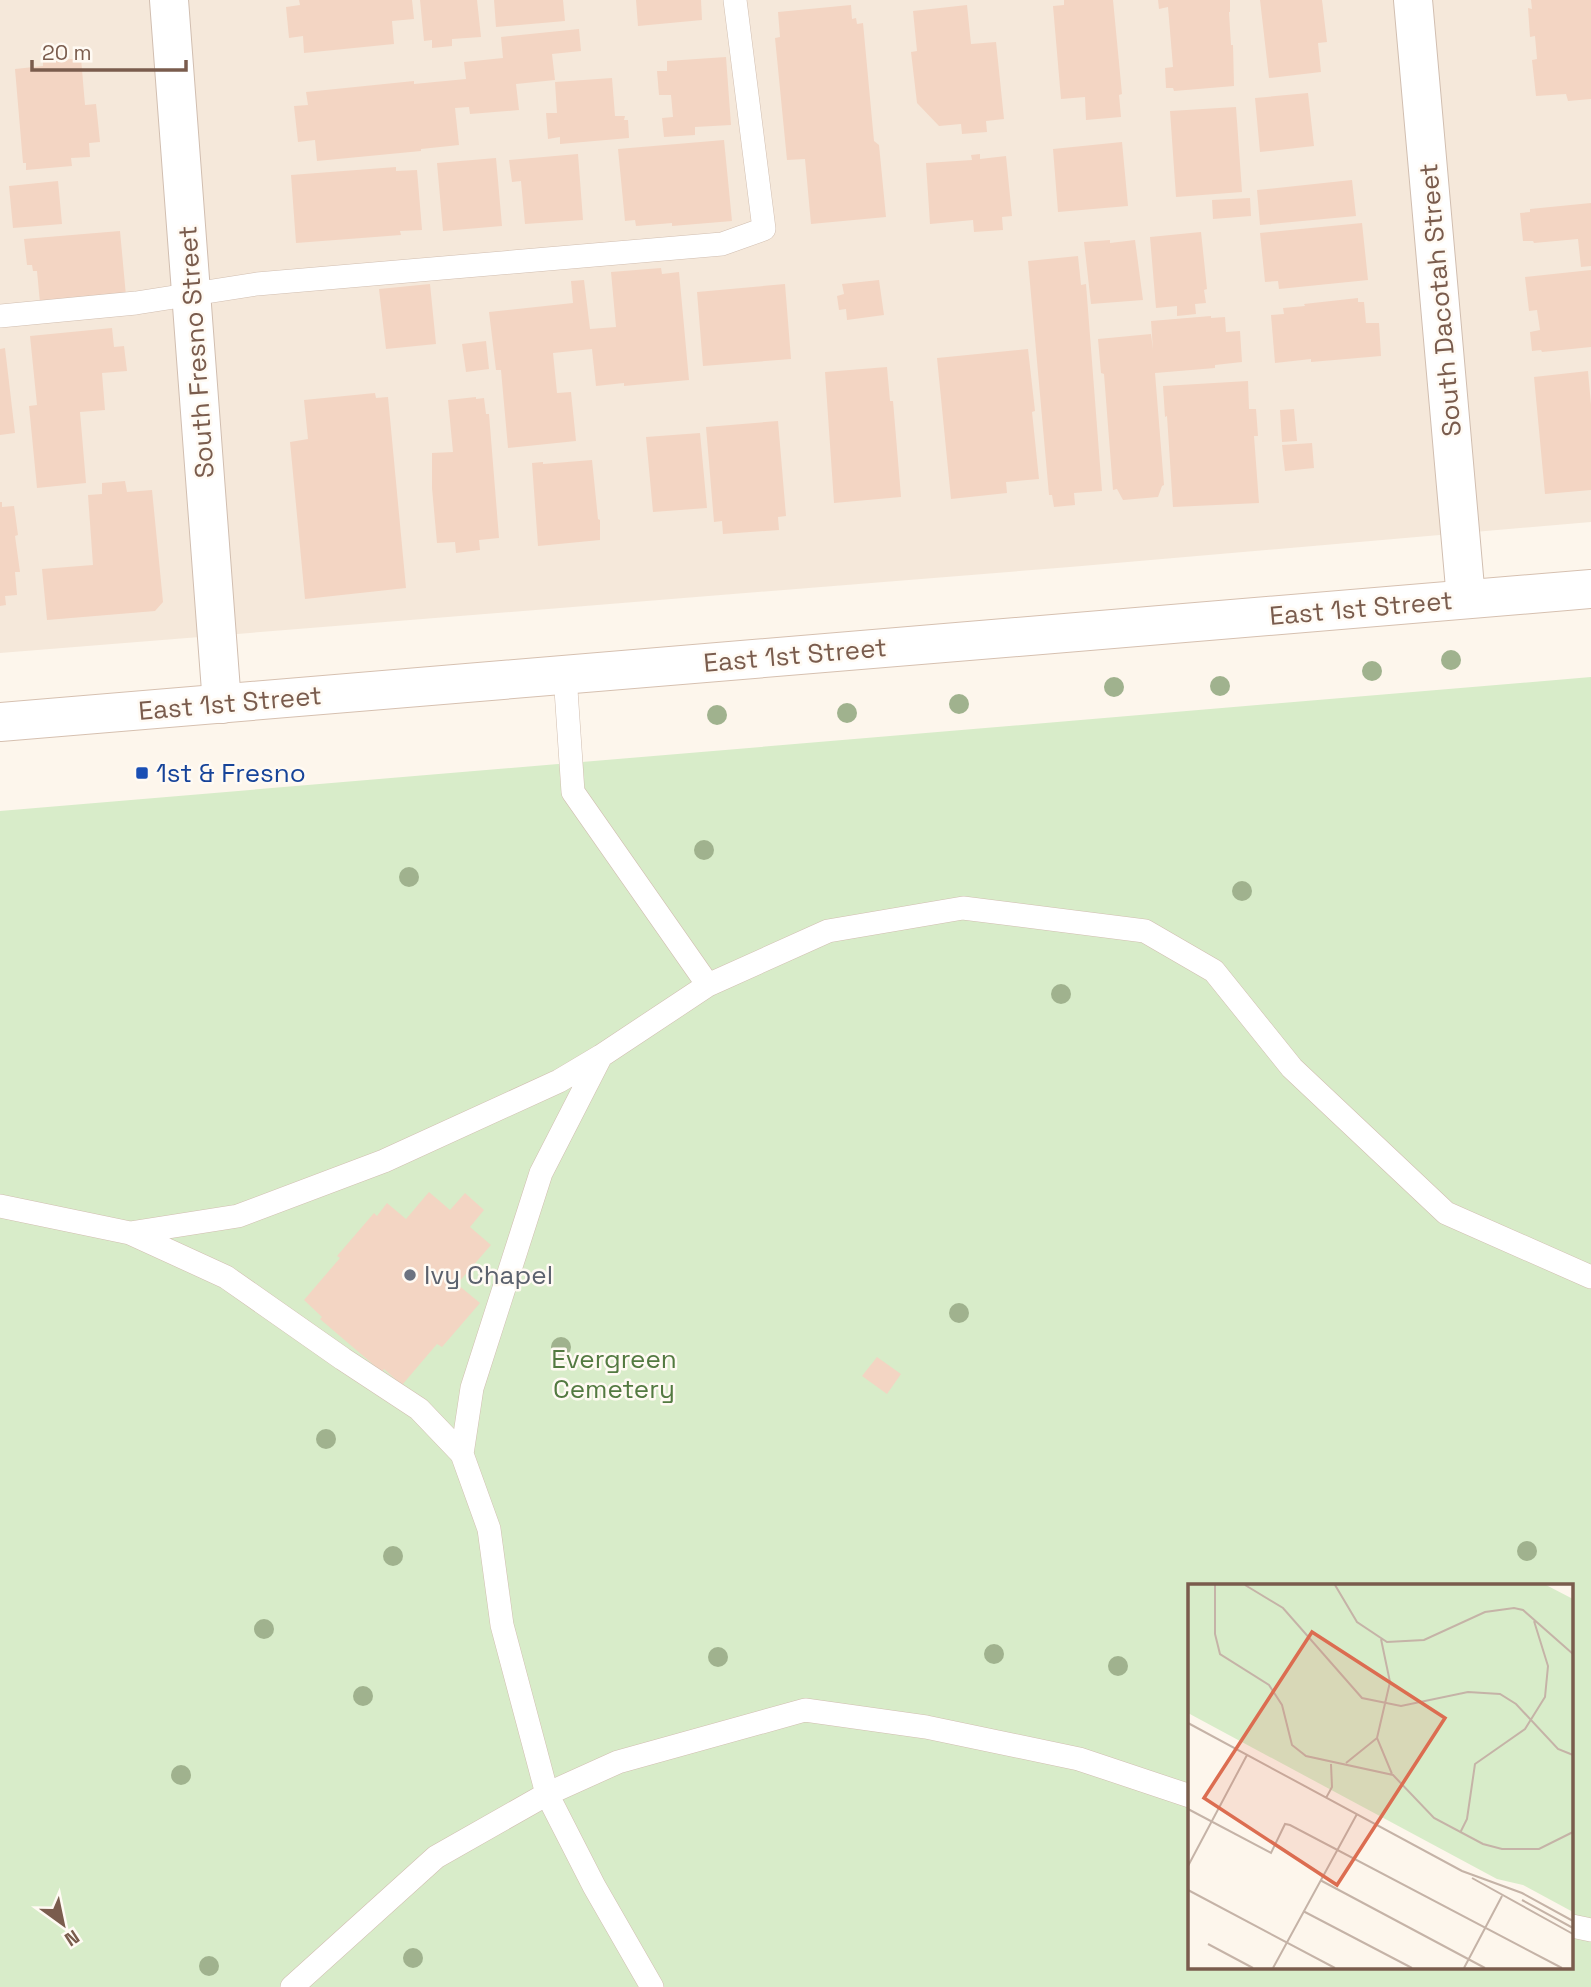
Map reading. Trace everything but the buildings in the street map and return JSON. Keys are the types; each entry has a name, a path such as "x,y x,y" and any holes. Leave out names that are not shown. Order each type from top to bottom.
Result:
{"street":[{"name":"South Fresno Street","path":"169,0 222,704"},
{"name":"South Dacotah Street","path":"1413,0 1466,600"},
{"name":"East 1st Street","path":"0,722 1591,589"}],"lane":[{"path":"0,316 136,303 257,284 722,244 764,229 735,0"},
{"path":"565,675 573,792 708,985"},
{"path":"130,1233 238,1216 384,1161 559,1081 708,985 828,931 963,908 1145,931 1214,971 1292,1068 1446,1213 1591,1277"},
{"path":"462,1454 471,1388 541,1174 601,1056"},
{"path":"0,1206 130,1233 226,1277 343,1360 419,1409 462,1454 489,1529 502,1625 547,1794 594,1886 652,1987"},
{"path":"292,1987 436,1857 547,1794 618,1762 805,1710 926,1727 1079,1759 1188,1795"}],"shaded area":[{"path":"0,0 1591,0 1591,522 0,653"}],"green space":[{"name":"Evergreen Cemetery","path":"1591,677 1591,1987 0,1987 0,811"}],"place":[{"name":"1st & Fresno","path":"142,773"},
{"name":"Ivy Chapel","path":"410,1275"}]}
